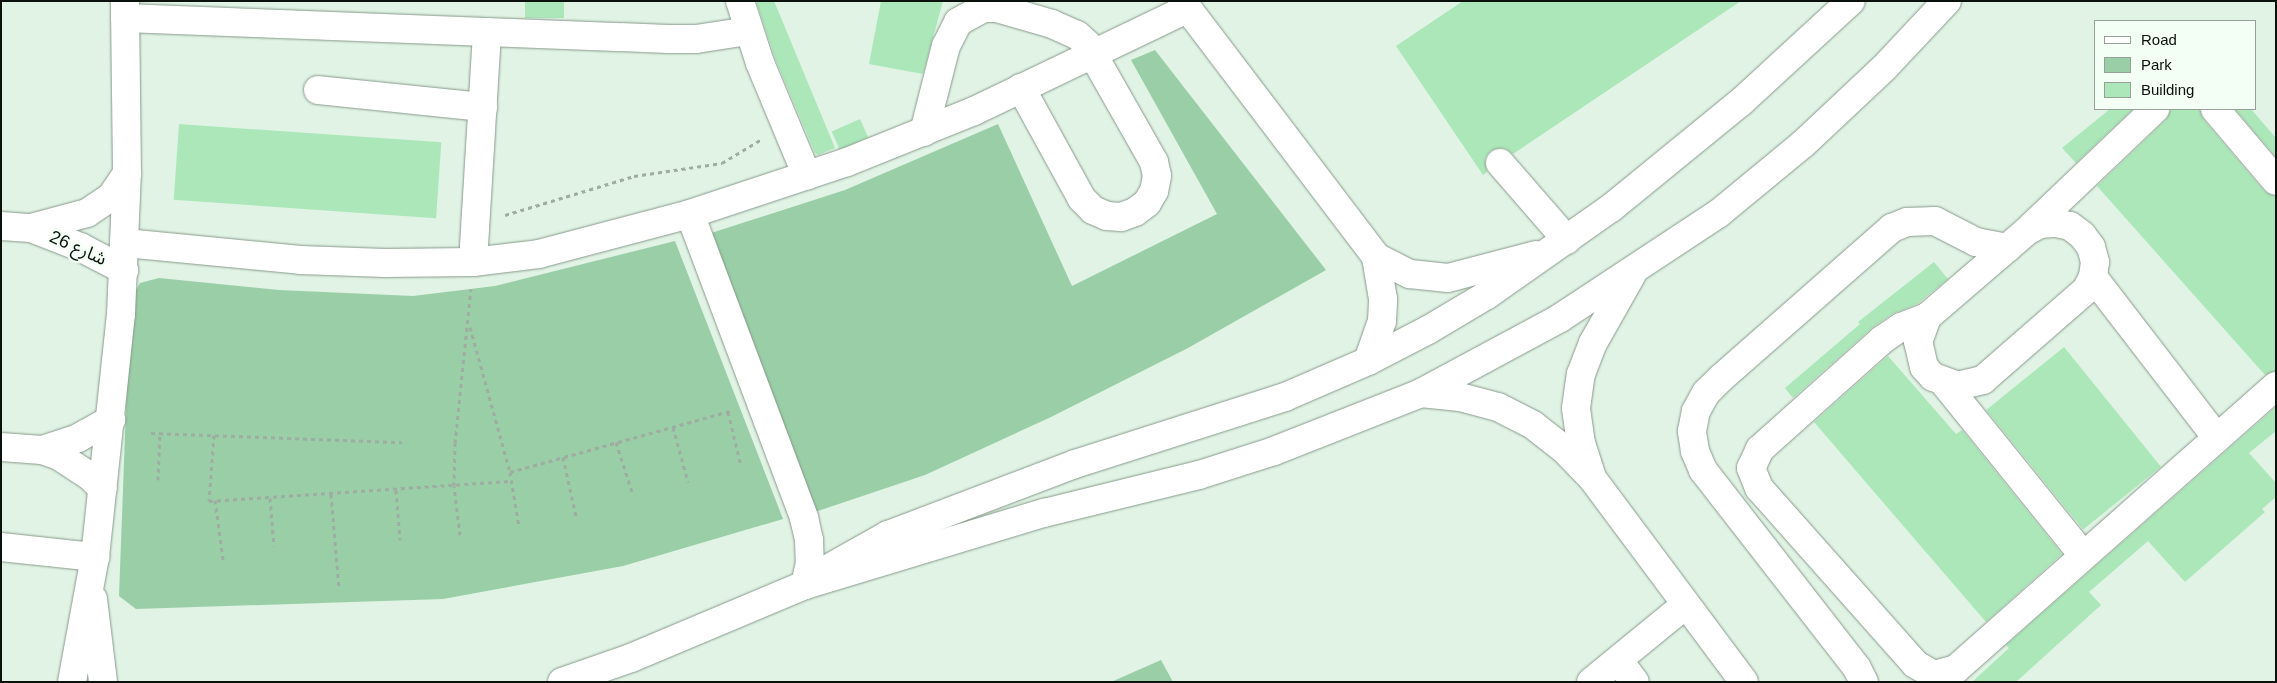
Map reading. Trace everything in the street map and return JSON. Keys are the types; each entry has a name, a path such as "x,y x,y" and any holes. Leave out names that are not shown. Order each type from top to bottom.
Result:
{"street":[{"path":"740,1 748,31 807,176"},
{"path":"805,585 831,566 888,535 1084,461 1285,397 1368,361 1487,295 1558,246 1677,156 1851,1"},
{"path":"562,682 631,658 805,585 1044,513 1199,475 1274,451 1421,393 1560,318 1718,214 1803,144 1884,68 1947,1"},
{"path":"125,243 300,260 473,262 538,254 690,214 807,176 924,132 1093,55 1185,5 1376,256 1410,274 1448,278 1558,246"},
{"path":"924,132 950,33 969,14 997,8 1065,28 1086,44 1154,162 1157,176 1154,191 1147,203 1135,212 1121,217 1106,216 1093,210 1082,199 1021,88"},
{"path":"72,682 91,588 95,557 111,420 124,270 126,173 125,10 189,11 487,32 696,39 748,31"},
{"path":"473,262 487,32"},
{"path":"318,90 483,107"},
{"path":"2154,110 2017,239 1927,317 1901,327 1882,340 1760,449 1751,468 1752,479 1915,664 1934,676 1956,669 2276,386"},
{"path":"2216,110 2276,181"},
{"path":"1500,163 1558,246"},
{"name":"شارع 26","path":"31,228 87,213 111,197 126,173"},
{"path":"690,214 809,540 810,562 805,585"},
{"path":"1864,682 1857,668 1703,470 1695,451 1694,418 1706,393 1879,238 1907,222 1935,221 1976,242 2017,239 2040,224 2056,223 2070,226 2082,235 2091,248 2095,262 2093,277 2086,290 1983,380 1971,385 1945,384"},
{"name":"شارع 26","path":"1,226 31,228 80,247 124,270"},
{"path":"1947,226 1961,251 1964,285"},
{"path":"1368,361 1382,321 1384,299 1376,256"},
{"path":"1592,478 1580,444 1576,408 1581,374 1593,343 1636,268"},
{"path":"2093,277 2217,438"},
{"path":"1927,317 1918,342 1919,355 1924,367 1945,384 2083,555"},
{"path":"1421,393 1460,396 1507,412 1533,425 1592,478 1744,682"},
{"path":"42,450 78,438 111,420"},
{"path":"1,447 42,450 75,465 103,489"},
{"path":"1,547 95,557"},
{"path":"91,588 103,682"},
{"path":"1590,682 1627,671 1685,605"}],"path":[{"path":"476,228 539,203 578,195 634,176 722,163 786,124"},
{"path":"460,535 454,486 455,444 469,324 473,262"},
{"path":"469,324 510,472 519,527"},
{"path":"510,472 760,402"},
{"path":"728,412 741,466"},
{"path":"672,427 688,482"},
{"path":"151,432 402,442"},
{"path":"158,480 160,433"},
{"path":"214,435 209,501 511,481"},
{"path":"616,442 633,495"},
{"path":"563,457 576,516"},
{"path":"396,490 400,540"},
{"path":"331,494 339,590"},
{"path":"270,498 274,546"},
{"path":"215,500 223,558"}],"green space":[{"path":"1155,50 1326,270 1188,348 1051,417 925,475 812,513 705,235 845,190 998,124 1072,286 1217,214 1131,60"},
{"path":"675,241 783,519 623,566 443,599 136,609 119,596 130,301 140,283 159,278 279,290 413,296 495,286"},
{"path":"1161,660 1173,682 1111,682"}],"building":[{"path":"525,1 564,1 564,18 525,18"},
{"path":"756,1 774,1 835,148 818,155 815,153 775,58"},
{"path":"881,1 943,1 923,74 869,64"},
{"path":"1463,1 1741,1 1513,154 1505,148 1490,151 1485,158 1487,172 1483,175 1396,46"},
{"path":"2109,110 2132,110 2076,163 2062,148"},
{"path":"2170,110 2200,110 2203,119 2264,191 2276,196 2276,371 2265,375 2097,186 2166,120"},
{"path":"2236,110 2252,110 2276,138 2276,157"},
{"path":"860,119 868,137 840,150 832,132"},
{"path":"179,124 441,142 436,218 174,200"},
{"path":"1934,262 1948,279 1917,304 1892,314 1873,327 1793,398 1785,388 1860,324 1858,322"},
{"path":"2064,347 2161,467 2083,530 1986,410"},
{"path":"1888,356 1956,434 1962,430 2062,554 1986,622 1814,422"},
{"path":"2276,407 2276,431 2249,453 2276,483 2276,497 2262,509 2265,512 2185,582 2148,541 2089,592 2101,605 2016,682 1972,682 2009,648 2006,645"}]}
